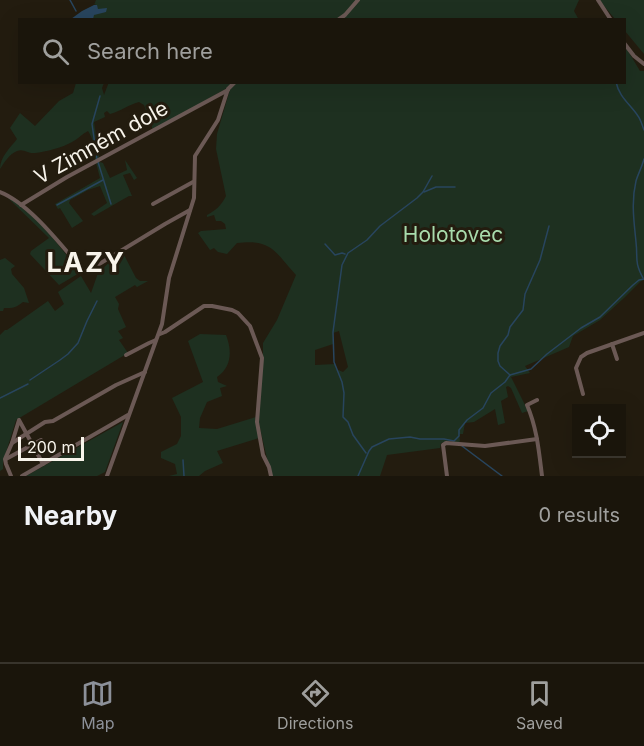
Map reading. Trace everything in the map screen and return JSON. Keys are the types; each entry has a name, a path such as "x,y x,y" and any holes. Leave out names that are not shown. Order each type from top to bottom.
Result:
{"street":[{"path":"340,18 358,0"},
{"path":"598,0 610,18"},
{"path":"626,46 644,64"},
{"path":"107,476 159,334 169,278 194,198 195,156 218,120 228,89 233,84"},
{"name":"V Zimném dole","path":"21,205 67,177 228,89"},
{"path":"153,204 194,181"},
{"name":"V Zimném dole","path":"0,192 21,205 56,239 84,271 191,210"},
{"path":"159,334 204,306 224,308 238,313 250,326 262,358 257,422 263,455 270,476"},
{"path":"583,394 576,368 578,362 587,353 644,333"},
{"path":"126,355 157,340"},
{"path":"612,344 617,359"},
{"path":"12,443 45,422 53,422 116,385 145,371"},
{"path":"537,400 527,405 534,421 542,476"},
{"path":"22,476 129,415"},
{"path":"11,476 5,459 19,420 43,464"},
{"path":"447,476 443,445 446,443 485,446 537,439"},
{"path":"5,459 41,440"}],"green space":[{"path":"96,0 579,0 574,11 578,18 93,18 93,15 100,9 94,5"},
{"path":"599,0 644,0 644,54 626,32 626,18 614,18"},
{"name":"Holotovec","path":"626,48 640,71 644,71 644,280 600,320 573,336 569,347 525,366 530,373 511,377 528,411 522,413 508,386 506,387 508,397 501,401 505,423 498,425 495,409 474,422 465,423 463,434 459,434 458,443 450,441 441,443 440,448 387,455 380,476 271,476 257,415 263,343 277,320 296,275 277,253 265,245 249,242 237,243 227,254 218,252 214,248 210,250 198,233 226,229 225,224 216,221 214,215 207,217 207,215 218,207 226,196 216,149 217,134 231,86 153,130 144,105 139,102 110,114 107,111 104,113 105,117 94,122 100,162 103,163 110,178 127,170 125,160 137,178 134,180 130,173 123,175 132,196 94,216 91,214 107,203 100,186 88,190 70,200 69,203 83,221 72,228 55,204 100,178 94,145 88,131 69,144 54,149 35,153 22,150 14,152 0,169 4,157 17,139 10,128 20,113 35,126 59,101 73,93 76,84 104,84 104,95 108,84 626,84","holes":["339,331 348,367 343,372 336,369 335,364 315,365 315,350 333,344 333,333"]},
{"path":"8,198 40,224 81,272 59,285 30,254 49,238"},
{"path":"123,253 136,278 140,281 148,281 137,287 135,285 115,297 126,327 118,331 123,338 119,340 128,353 16,420 3,469 0,471 0,335 48,301 55,311 64,304 58,292 81,276 91,293 98,273"},
{"path":"5,258 15,266 11,269 12,274 24,288 29,303 23,302 16,307 4,308 0,311 0,260"},
{"path":"200,334 226,335 230,352 226,368 217,377 218,382 227,386 220,388 222,396 207,402 200,418 199,428 217,429 256,417 259,438 217,451 223,463 199,476 169,476 177,474 175,464 161,458 161,452 177,444 181,436 181,417 172,398 203,382 188,341"},
{"path":"123,422 105,472 97,476 26,476"}],"water":[{"path":"94,5 97,5 98,9 107,8 106,12 94,15 93,18 72,18"}],"waterway":[{"path":"70,0 76,11"},
{"path":"616,84 622,96 639,118 644,130"},
{"path":"97,159 92,124 100,96"},
{"path":"643,278 638,268 633,204 634,189 644,159"},
{"path":"98,162 111,204"},
{"path":"366,453 343,417 344,393 334,362 333,332 342,265 348,253 417,198 432,176"},
{"path":"57,205 103,180"},
{"path":"424,192 436,187 455,187"},
{"path":"510,375 500,366 498,353 510,327 523,310 525,294 540,260 549,226"},
{"path":"325,244 335,255 345,254"},
{"path":"358,476 372,447 389,439 410,437 454,441 467,420 483,408 491,393 510,375 531,369 581,328 600,317 639,280 644,279"},
{"path":"30,380 68,354 78,343 97,301"},
{"path":"0,398 28,384"},
{"path":"462,446 502,476"},
{"path":"183,460 184,476"}],"district":[{"name":"LAZY","path":"86,262"}]}
